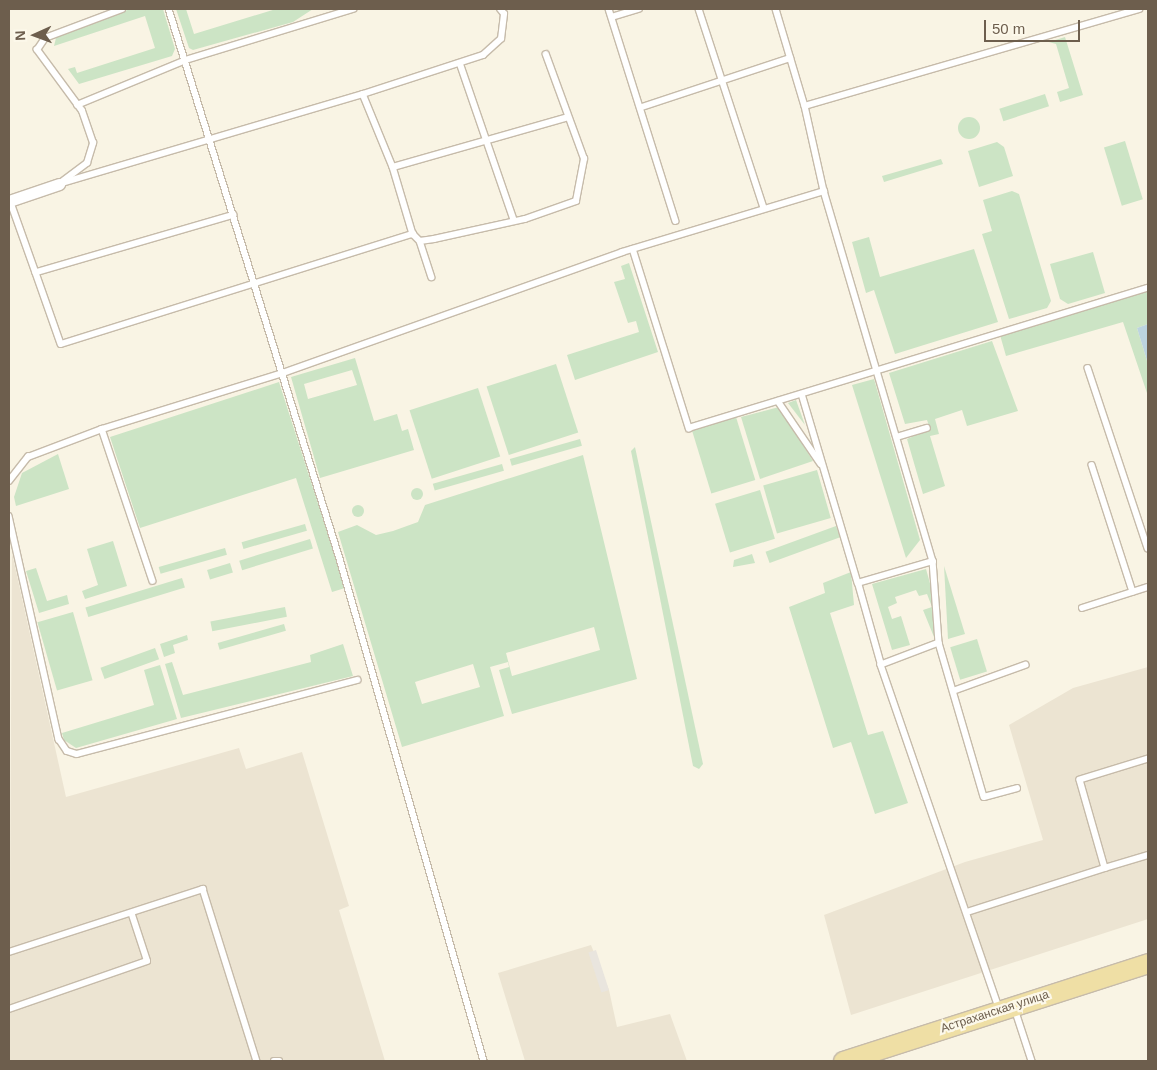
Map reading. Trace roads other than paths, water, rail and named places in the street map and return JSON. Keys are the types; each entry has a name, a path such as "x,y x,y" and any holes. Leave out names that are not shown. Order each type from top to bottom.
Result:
{"main road":[{"name":"Астраханская улица","path":"843,1061 1148,963"}],"street":[{"path":"10,201 60,184"}],"lane":[{"path":"60,184 86,163 93,143 77,105 37,50 45,38 122,9"},
{"path":"169,9 283,373 484,1061"},
{"path":"77,105 186,60 333,12 353,9"},
{"path":"60,184 363,94 483,55 501,39 504,14 500,9"},
{"path":"610,9 676,220"},
{"path":"612,17 639,9"},
{"path":"700,9 725,80 764,208"},
{"path":"776,9 805,106 824,191 933,561 939,643 984,797 1017,788"},
{"path":"805,106 1139,9"},
{"path":"420,241 514,220 576,201 584,159 546,55"},
{"path":"642,107 790,58"},
{"path":"460,62 514,220"},
{"path":"363,94 393,167 413,234 420,241 432,277"},
{"path":"393,167 568,116"},
{"path":"9,481 28,457 102,429 283,373 633,249 824,191"},
{"path":"10,201 61,344 254,280 413,234"},
{"path":"36,273 234,215"},
{"path":"633,249 690,428 1148,288"},
{"path":"1088,368 1148,548"},
{"path":"802,394 881,665 967,912 1007,1008 1032,1061"},
{"path":"778,401 825,470"},
{"path":"897,437 927,428"},
{"path":"102,429 153,580"},
{"path":"1092,465 1133,592"},
{"path":"9,516 59,739 67,751 77,754 356,680"},
{"path":"858,584 933,561"},
{"path":"1082,608 1148,587"},
{"path":"881,665 939,643"},
{"path":"953,691 1026,665"},
{"path":"1104,868 1080,780 1148,759"},
{"path":"967,912 1148,855"},
{"path":"9,952 132,915 203,889 257,1061"},
{"path":"9,1009 147,960 132,915"},
{"path":"274,1061 279,1061"}],"water":[{"path":"1148,324 1148,364 1137,328"}]}
